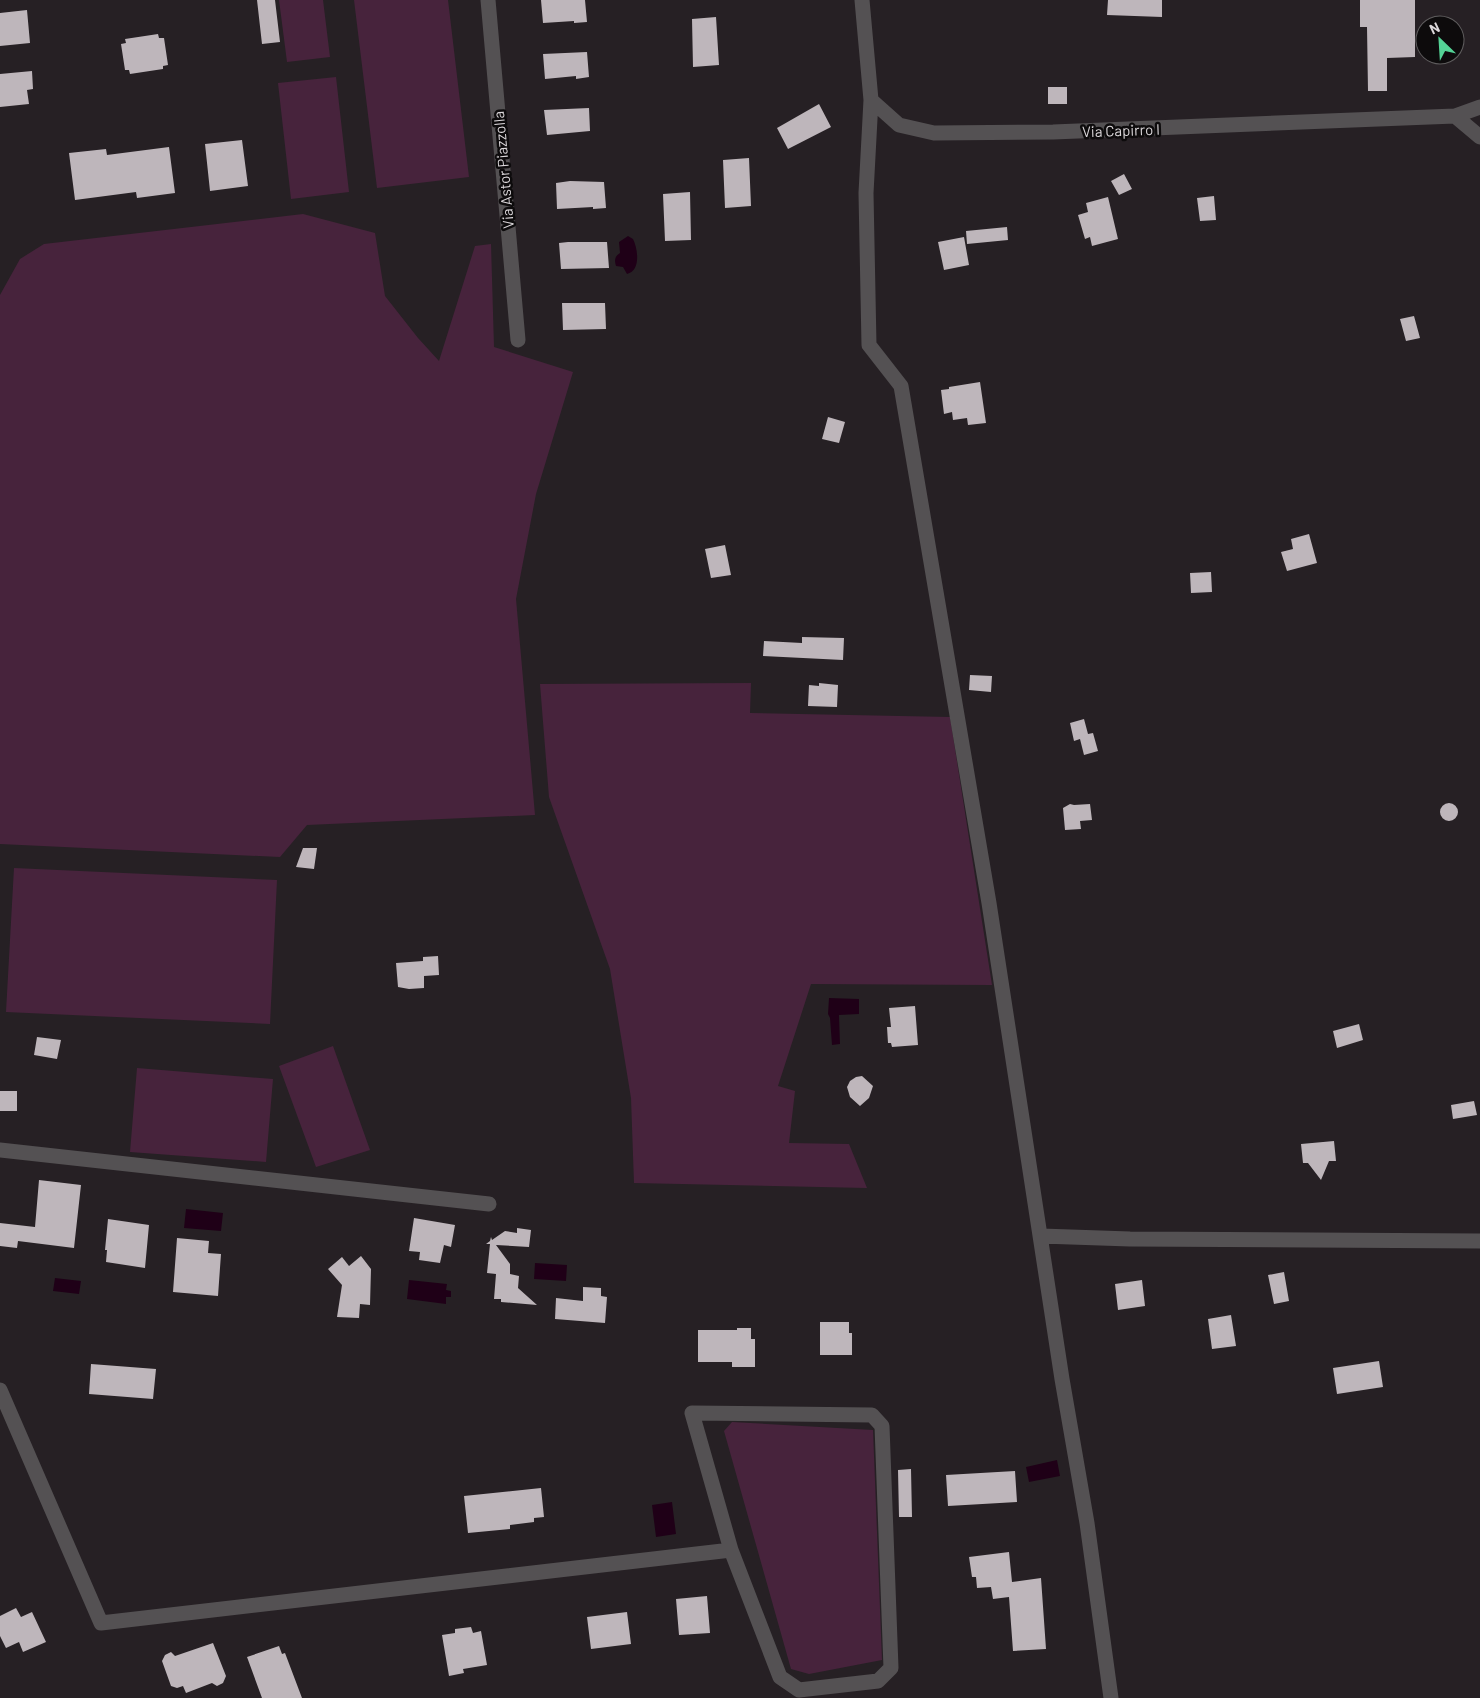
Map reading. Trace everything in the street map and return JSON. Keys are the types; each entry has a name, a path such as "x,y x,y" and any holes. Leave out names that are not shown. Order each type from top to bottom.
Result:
{"street":[{"name":"Via Astor Piazzolla","path":"488,0 518,340"},
{"path":"862,0 871,100 866,193 869,345 901,386 989,903 1062,1379 1087,1523 1111,1698"},
{"name":"Via Capirro I","path":"871,100 898,125 934,133 1053,132 1456,116 1480,107"},
{"path":"1456,116 1480,137"},
{"path":"0,1150 489,1204"},
{"path":"1041,1236 1140,1239 1480,1241"},
{"path":"0,1390 101,1623 732,1550"},
{"path":"692,1413 872,1415 882,1426 891,1668 878,1681 799,1690 780,1677 732,1550 692,1413"}],"shaded area":[{"path":"279,0 323,0 330,57 287,62"},
{"path":"354,0 448,0 469,177 377,188"},
{"path":"336,77 349,192 291,199 278,83"},
{"path":"303,214 375,233 385,296 439,361 475,246 491,244 494,347 573,372 536,494 516,599 535,815 307,825 280,857 0,844 0,295 20,259 44,244"},
{"path":"628,236 635,243 637,259 635,269 627,274 623,267 616,266 615,260 620,253 619,242"},
{"path":"751,683 750,713 950,717 992,985 811,984 778,1086 795,1091 789,1143 849,1144 867,1188 634,1183 631,1098 610,969 549,797 540,684"},
{"path":"14,868 277,880 270,1024 6,1012"},
{"path":"829,998 859,999 859,1014 839,1015 840,1044 832,1045 828,1014"},
{"path":"333,1046 370,1150 316,1167 279,1066"},
{"path":"137,1068 273,1079 266,1162 130,1152"},
{"path":"186,1209 223,1213 221,1231 184,1228"},
{"path":"535,1263 567,1265 566,1281 534,1279"},
{"path":"55,1278 81,1281 79,1294 53,1291"},
{"path":"409,1280 447,1284 446,1290 451,1291 451,1297 446,1297 446,1304 407,1299"},
{"path":"732,1422 873,1430 882,1660 809,1674 791,1669 724,1431"},
{"path":"1057,1460 1060,1476 1029,1482 1026,1467"},
{"path":"672,1502 676,1534 656,1537 652,1505"}],"building":[{"path":"257,0 275,0 280,42 262,44"},
{"path":"541,0 585,0 587,22 543,23"},
{"path":"1108,0 1162,0 1162,17 1107,15"},
{"path":"1360,0 1415,0 1415,57 1387,58 1387,91 1368,91 1367,27 1360,27"},
{"path":"27,10 30,43 0,46 0,13"},
{"path":"716,17 719,65 693,67 692,19"},
{"path":"158,34 159,38 164,38 168,65 163,66 163,69 130,74 129,70 125,70 121,44 126,43 125,39"},
{"path":"587,52 589,77 576,79 576,76 545,79 543,54"},
{"path":"32,71 33,89 27,90 29,104 0,107 0,74"},
{"path":"1048,87 1067,87 1067,104 1048,104"},
{"path":"819,104 831,127 788,149 777,128"},
{"path":"589,108 590,131 547,135 544,110"},
{"path":"242,140 248,186 210,191 205,144"},
{"path":"169,147 175,193 137,198 136,192 75,200 69,153 106,149 107,155"},
{"path":"749,158 751,206 725,208 723,160"},
{"path":"1124,174 1132,189 1119,195 1111,181"},
{"path":"570,181 604,182 606,208 557,209 556,183"},
{"path":"690,192 691,240 665,241 663,194"},
{"path":"1214,196 1216,220 1200,221 1197,198"},
{"path":"1108,197 1118,239 1092,246 1090,237 1085,239 1078,215 1088,212 1086,203"},
{"path":"1007,227 1008,240 967,244 966,231"},
{"path":"964,237 969,265 944,270 938,242"},
{"path":"607,242 609,268 561,269 559,243"},
{"path":"562,303 605,303 606,329 563,330"},
{"path":"1414,316 1420,338 1406,341 1400,319"},
{"path":"980,382 986,423 968,425 967,418 953,420 952,412 944,414 941,390"},
{"path":"828,417 845,422 839,443 822,439"},
{"path":"1309,534 1317,563 1287,571 1281,552 1293,549 1291,539"},
{"path":"725,545 731,575 711,578 705,549"},
{"path":"1211,572 1212,592 1191,593 1190,573"},
{"path":"802,637 844,638 843,660 763,656 764,641 802,643"},
{"path":"970,675 992,676 991,692 969,690"},
{"path":"819,683 838,685 837,707 808,706 809,685 819,686"},
{"path":"1084,719 1088,734 1093,733 1098,751 1084,755 1080,739 1074,741 1070,723"},
{"path":"1449,803 1455,806 1458,812 1455,818 1449,821 1443,818 1440,812 1443,806"},
{"path":"1070,804 1090,804 1092,820 1080,821 1081,829 1065,830 1063,808"},
{"path":"303,848 317,848 314,869 296,867"},
{"path":"438,956 439,975 424,976 424,988 409,989 398,987 396,963 423,961 423,957"},
{"path":"915,1006 918,1045 892,1047 891,1043 888,1043 887,1027 891,1027 889,1008"},
{"path":"1359,1024 1363,1040 1337,1048 1333,1031"},
{"path":"37,1037 61,1040 57,1059 34,1055"},
{"path":"862,1076 873,1086 869,1098 860,1106 850,1097 847,1087 850,1081"},
{"path":"0,1091 17,1091 17,1111 0,1111"},
{"path":"1474,1101 1477,1115 1453,1119 1451,1105"},
{"path":"1334,1141 1336,1161 1329,1161 1321,1180 1308,1163 1303,1163 1301,1144"},
{"path":"39,1180 81,1185 74,1248 18,1241 17,1248 0,1246 0,1223 35,1227"},
{"path":"414,1218 455,1225 451,1247 444,1245 440,1263 419,1260 420,1252 409,1251"},
{"path":"108,1219 149,1225 145,1268 106,1262 107,1250 105,1250"},
{"path":"517,1228 531,1230 529,1247 496,1245 510,1264 510,1274 519,1276 518,1288 537,1305 501,1302 501,1299 494,1299 496,1274 487,1273 490,1244 486,1244 490,1241 491,1237 492,1240 505,1231 517,1233"},
{"path":"177,1238 209,1241 208,1253 221,1254 218,1296 173,1292"},
{"path":"361,1256 371,1269 370,1305 360,1304 359,1318 337,1317 342,1285 328,1269 342,1257 349,1266"},
{"path":"1284,1272 1289,1301 1274,1304 1268,1275"},
{"path":"1142,1280 1145,1306 1118,1310 1115,1284"},
{"path":"583,1287 601,1288 601,1296 607,1297 605,1323 555,1319 556,1298 583,1301"},
{"path":"1231,1315 1236,1346 1212,1349 1208,1319"},
{"path":"820,1322 849,1322 849,1333 852,1333 852,1355 820,1355"},
{"path":"737,1328 751,1328 751,1339 755,1339 755,1367 732,1367 732,1362 698,1362 698,1330 737,1330"},
{"path":"1379,1361 1383,1387 1337,1394 1333,1368"},
{"path":"91,1364 156,1369 153,1399 89,1394"},
{"path":"911,1469 912,1517 899,1517 898,1470"},
{"path":"1015,1471 1017,1502 948,1506 946,1475"},
{"path":"541,1488 544,1517 534,1518 534,1522 510,1525 510,1529 468,1533 464,1496"},
{"path":"1009,1552 1012,1582 1041,1578 1046,1649 1013,1651 1009,1597 993,1599 991,1587 977,1588 976,1577 972,1577 969,1557"},
{"path":"707,1596 710,1633 679,1635 676,1599"},
{"path":"16,1608 21,1617 32,1612 46,1642 23,1652 19,1642 6,1648 0,1636 0,1616"},
{"path":"627,1612 631,1644 591,1649 587,1617"},
{"path":"471,1627 473,1633 481,1631 487,1665 463,1669 464,1673 449,1676 442,1635 455,1633 455,1629"},
{"path":"213,1643 226,1676 223,1683 217,1686 212,1683 186,1693 183,1686 177,1688 171,1686 162,1661 165,1655 171,1652 175,1656"},
{"path":"279,1646 282,1654 285,1653 302,1698 262,1698 247,1657"}]}
